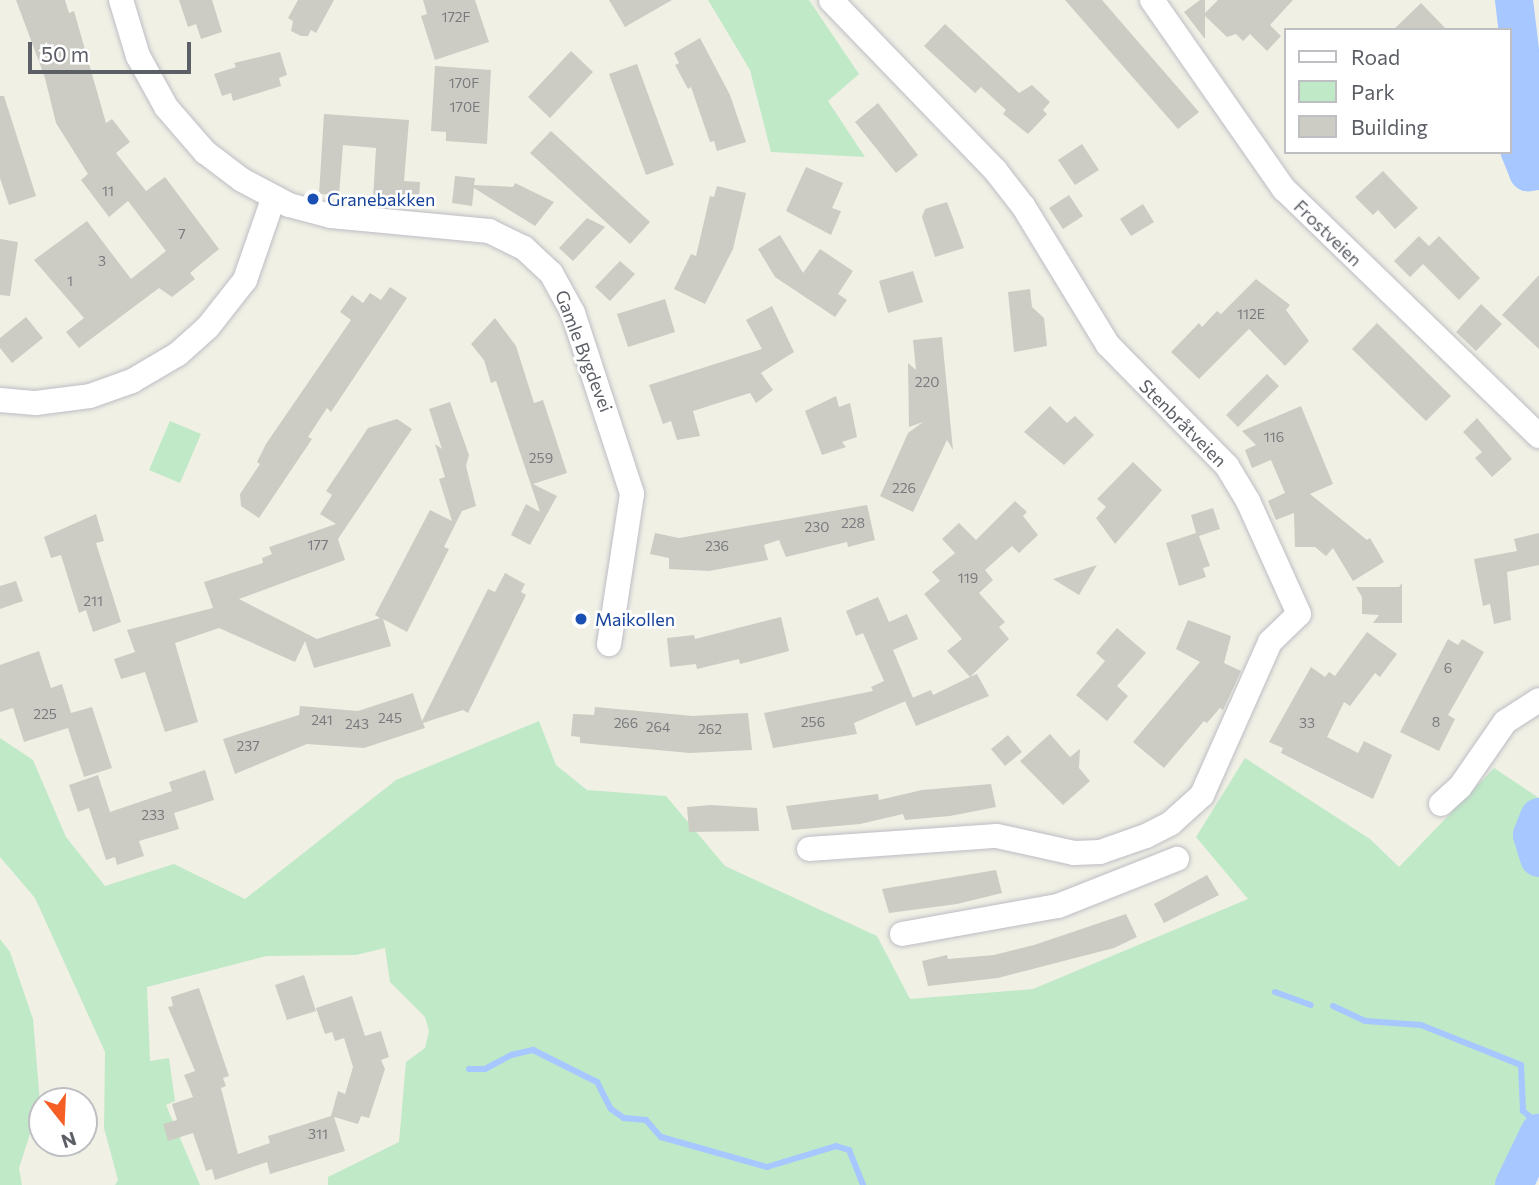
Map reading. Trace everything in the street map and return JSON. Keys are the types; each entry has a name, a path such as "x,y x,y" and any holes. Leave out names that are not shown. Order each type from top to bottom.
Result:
{"street":[{"name":"Gamle Bygdevei","path":"121,0 145,73 176,121 222,166 273,199 331,216 489,231 524,248 551,274 573,313 632,494 609,644"},
{"name":"Stenbråtveien","path":"808,849 997,836 1043,849 1100,852 1171,823 1197,801 1267,647 1299,614 1248,501 1227,466 1108,345 1023,206 995,170 831,0"},
{"name":"Frostveien","path":"1152,0 1284,189 1539,436"},
{"path":"0,400 36,402 90,396 132,381 178,354 208,327 245,280 273,199"},
{"path":"1441,804 1460,787 1505,722 1539,701"},
{"path":"1100,852 1109,886"},
{"path":"902,934 1058,906 1177,859"}],"green space":[{"path":"708,0 809,0 859,74 828,101 865,157 771,152 750,70"},
{"path":"170,421 201,434 180,483 149,470"},
{"path":"539,721 556,765 587,790 666,796 725,866 877,936 910,999 1033,989 1248,899 1196,837 1245,758 1370,839 1399,867 1494,768 1539,798 1539,1149 1524,1185 328,1185 328,1177 399,1142 406,1062 425,1048 429,1031 425,1017 390,982 385,948 356,955 267,956 147,987 150,1061 169,1058 175,1101 166,1105 200,1185 115,1185 118,1180 104,1128 105,1052 35,898 0,857 0,738 33,760 66,837 105,886 174,864 245,899 396,780"},
{"path":"0,939 10,952 33,1019 39,1087 28,1087 28,1140 19,1168 22,1185 0,1185"}],"building":[{"path":"16,0 65,0 69,13 74,11 106,123 112,119 130,142 116,153 146,191 165,177 219,249 190,273 195,279 172,297 159,288 79,348 66,332 84,318 34,260 87,221 131,279 166,251 128,201 109,217 81,180 88,174 56,123 45,78"},
{"path":"179,0 212,0 222,32 201,39 196,24 188,27"},
{"path":"298,0 334,0 316,33 311,30 308,36 301,36 291,31 293,21 288,18"},
{"path":"423,0 475,0 489,42 435,60 421,16 427,14"},
{"path":"609,0 672,0 625,27"},
{"path":"1065,0 1102,0 1199,112 1178,129"},
{"path":"1200,0 1205,0 1205,13 1218,0 1293,0 1270,25 1281,36 1267,51 1250,34 1243,41 1236,34 1227,37 1205,16 1205,39 1184,12"},
{"path":"1421,3 1445,28 1395,28"},
{"path":"945,24 1019,93 1032,85 1050,102 1043,110 1047,114 1028,134 1003,114 1006,110 981,87 975,93 924,46"},
{"path":"700,38 730,95 746,142 717,151 714,141 710,142 691,87 688,89 675,65 679,63 674,53"},
{"path":"571,51 593,72 550,118 528,97"},
{"path":"280,52 287,75 279,78 281,86 233,101 231,93 222,96 214,74 236,67 234,63"},
{"path":"637,64 674,165 646,175 609,74"},
{"path":"435,66 491,70 487,144 446,141 446,132 431,131"},
{"path":"0,96 4,96 36,196 9,205 0,178"},
{"path":"878,103 918,155 896,173 855,122"},
{"path":"324,114 409,120 404,181 420,182 419,202 373,199 376,148 343,145 339,195 319,194"},
{"path":"551,131 650,222 630,244 530,153"},
{"path":"1082,144 1099,170 1075,185 1058,160"},
{"path":"806,167 843,183 832,208 841,211 831,235 786,211"},
{"path":"1383,171 1418,208 1395,229 1378,210 1373,215 1355,197"},
{"path":"455,176 475,178 474,185 513,187 515,183 554,202 535,226 474,188 472,206 452,203"},
{"path":"717,186 746,193 733,249 705,304 674,289 691,254 696,256 710,196 714,197"},
{"path":"1069,195 1083,216 1063,229 1049,208"},
{"path":"947,202 964,248 935,257 922,217 925,209"},
{"path":"1143,204 1154,222 1131,236 1120,219"},
{"path":"587,218 605,227 573,261 559,248"},
{"path":"780,235 803,273 820,249 853,271 838,294 847,300 835,317 775,277 758,249"},
{"path":"1419,236 1429,246 1439,236 1480,278 1459,300 1423,264 1410,277 1394,261"},
{"path":"0,239 18,242 10,296 0,295"},
{"path":"620,261 635,274 610,301 595,287"},
{"path":"913,271 923,302 888,313 879,281"},
{"path":"1539,275 1539,349 1502,315"},
{"path":"1256,279 1290,305 1286,310 1309,341 1285,366 1249,329 1199,379 1171,352 1199,323 1202,327 1217,311 1221,314"},
{"path":"390,287 407,298 331,412 327,408 308,437 312,439 259,518 241,506 240,494 260,464 257,462 266,444 351,320 340,312 352,295 363,303 370,293 381,300"},
{"path":"1030,289 1032,307 1044,318 1047,346 1014,352 1008,292"},
{"path":"665,299 675,332 628,347 617,314"},
{"path":"1481,304 1502,324 1476,351 1456,332"},
{"path":"772,306 794,352 761,373 773,390 756,403 750,393 693,411 700,436 677,440 671,421 663,424 649,385 762,349 746,320"},
{"path":"26,317 43,338 12,363 0,348 0,338"},
{"path":"495,318 516,346 534,403 543,400 567,473 533,484 557,496 530,545 511,535 526,504 540,512 496,381 491,383 484,360 471,344"},
{"path":"1377,323 1451,396 1426,421 1352,349"},
{"path":"942,337 953,450 947,440 913,512 880,496 908,433 923,422 909,427 908,363 916,370 913,340"},
{"path":"1267,374 1279,386 1238,427 1226,415"},
{"path":"836,396 839,407 850,403 857,437 842,442 846,447 822,455 805,411"},
{"path":"450,402 469,455 466,466 476,506 462,511 444,547 449,549 407,632 383,619 391,646 314,668 305,641 295,662 219,628 175,643 198,722 165,732 145,672 121,679 114,659 135,652 127,630 213,608 204,582 263,563 262,558 272,554 269,547 336,524 320,514 332,495 326,491 368,428 397,419 412,429 338,539 345,560 239,599 317,639 380,618 375,615 430,510 452,521 439,479 445,477 435,444 442,449 429,409"},
{"path":"1050,406 1067,423 1075,416 1094,435 1064,465 1024,432"},
{"path":"1301,406 1333,484 1310,494 1367,540 1370,538 1384,562 1353,581 1333,548 1326,556 1315,547 1295,547 1294,513 1276,520 1268,501 1285,493 1271,460 1252,468 1245,450 1256,445 1242,431"},
{"path":"1477,418 1512,459 1492,477 1475,458 1482,452 1463,432"},
{"path":"1133,462 1162,490 1115,544 1096,518 1106,507 1097,499"},
{"path":"1015,501 1027,512 1023,516 1038,535 1019,553 1012,546 985,570 993,580 979,593 1005,622 999,627 1009,639 970,677 947,651 962,639 924,594 940,581 932,572 955,553 942,539 959,523 976,540"},
{"path":"867,505 875,540 848,547 847,542 786,557 779,540 764,545 768,560 709,571 669,569 669,558 650,554 655,533 679,538"},
{"path":"1213,508 1220,529 1199,536 1210,566 1203,568 1206,577 1179,586 1166,543 1196,533 1191,515"},
{"path":"96,514 104,541 96,543 121,622 93,632 86,610 79,613 61,555 51,558 44,537"},
{"path":"1539,533 1539,565 1507,572 1511,620 1494,624 1490,604 1483,606 1474,559 1517,551 1514,539"},
{"path":"1097,565 1079,595 1053,579"},
{"path":"505,573 525,584 521,592 526,595 468,713 463,710 423,723 425,728 364,748 307,744 235,774 223,739 299,715 300,706 358,711 413,693 422,721 488,589 495,592"},
{"path":"16,581 23,601 0,609 0,586"},
{"path":"1402,583 1402,623 1373,623 1379,615 1362,614 1362,597 1356,587 1399,587"},
{"path":"878,597 889,622 907,614 918,639 893,650 913,698 854,723 857,734 773,748 764,713 873,691 871,687 884,681 863,633 856,636 846,611"},
{"path":"781,617 789,651 740,664 739,659 697,669 696,664 670,667 667,638 694,635 695,639"},
{"path":"1188,620 1231,636 1224,663 1241,671 1223,710 1220,708 1207,723 1204,721 1164,768 1133,742 1200,662 1176,649"},
{"path":"1117,628 1146,653 1117,686 1128,696 1107,721 1076,695 1105,661 1096,653"},
{"path":"1367,632 1397,654 1380,677 1375,673 1350,706 1344,702 1327,737 1358,753 1364,741 1392,755 1373,799 1281,753 1283,748 1269,742 1311,667 1325,677 1329,672 1335,676"},
{"path":"1448,639 1458,645 1462,639 1484,652 1448,715 1455,719 1439,751 1400,732"},
{"path":"39,651 51,688 62,684 71,713 92,707 112,768 84,777 68,728 24,742 13,708 0,712 0,665"},
{"path":"977,674 989,696 916,726 905,701 931,690 933,695"},
{"path":"595,707 693,716 748,713 752,750 690,753 580,743 580,737 571,736 573,714 594,715"},
{"path":"1050,734 1070,757 1080,749 1079,768 1090,781 1063,805 1020,761"},
{"path":"1008,735 1022,752 1005,766 991,749"},
{"path":"205,770 214,800 174,813 179,829 139,841 144,856 117,865 115,857 106,860 89,808 78,812 69,785 98,775 110,812 172,791 169,782"},
{"path":"991,784 996,807 950,816 905,820 903,814 860,824 792,830 786,806 878,794 879,800 922,790"},
{"path":"711,805 757,808 759,831 689,832 687,807"},
{"path":"996,870 1002,893 957,904 889,913 882,889"},
{"path":"1207,875 1219,895 1164,923 1154,904"},
{"path":"1126,914 1137,937 1114,948 998,978 928,986 922,961 947,955 948,959 994,955 1034,945"},
{"path":"304,975 316,1011 287,1020 275,985"},
{"path":"199,988 229,1076 223,1078 226,1086 221,1088 238,1154 270,1143 268,1136 331,1116 338,1091 345,1094 353,1067 344,1038 335,1041 332,1032 325,1034 316,1008 352,996 365,1036 381,1031 389,1057 381,1060 385,1069 369,1118 361,1116 358,1124 334,1117 345,1151 270,1174 267,1162 215,1180 212,1169 206,1171 193,1133 168,1141 163,1124 177,1120 172,1104 193,1097 184,1075 195,1071 168,1007 173,1006 171,997"}],"waterway":[{"path":"1514,0 1521,59 1520,152 1528,172 1539,171"},
{"path":"1539,817 1532,835 1539,858"},
{"path":"1275,992 1311,1005"},
{"path":"1333,1006 1365,1021 1421,1025 1521,1065 1523,1111 1539,1124"},
{"path":"469,1069 485,1069 511,1055 533,1050 597,1082 611,1109 624,1118 646,1120 661,1137 767,1167 836,1146 849,1150 863,1185"},
{"path":"1514,1185 1539,1133"}],"place":[{"name":"Granebakken","path":"313,199"},
{"name":"Maikollen","path":"581,619"}]}
